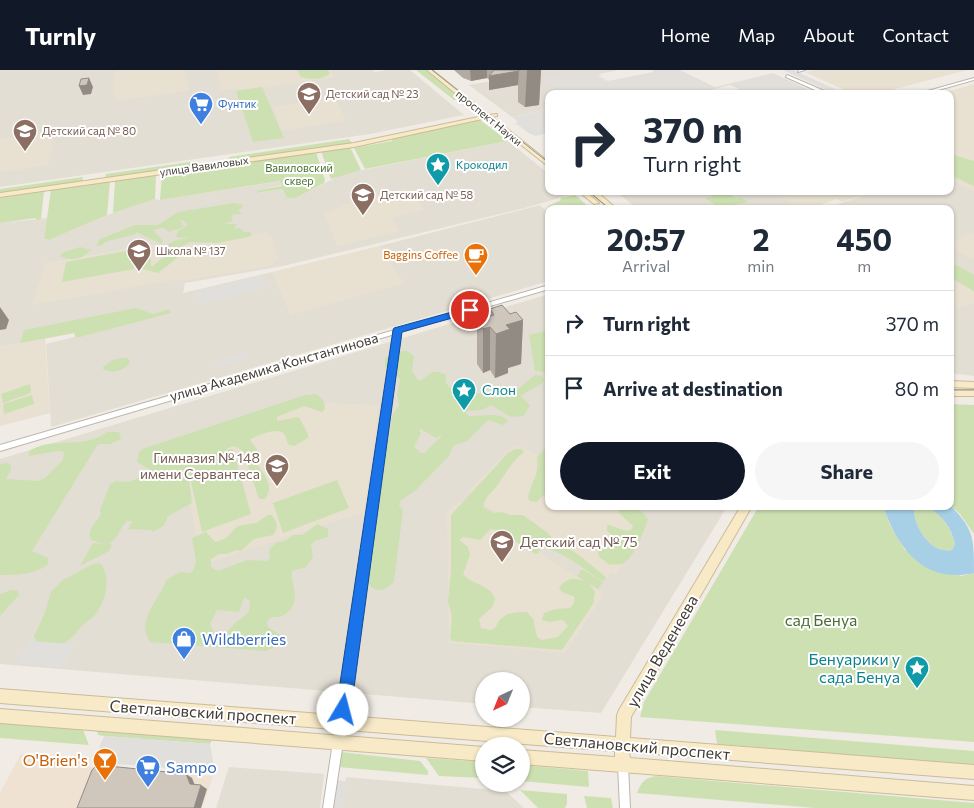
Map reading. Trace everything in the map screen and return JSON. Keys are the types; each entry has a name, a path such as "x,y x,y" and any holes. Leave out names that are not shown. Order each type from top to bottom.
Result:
{"main road":[{"name":"проспект Науки","path":"429,70 545,155"},
{"name":"проспект Науки","path":"437,70 545,162"},
{"name":"улица Вавиловых","path":"0,195 360,144 491,116"},
{"path":"586,195 598,205"},
{"path":"597,195 609,205"},
{"path":"954,384 974,385"},
{"path":"954,393 974,393"},
{"name":"улица Веденеева","path":"622,766 624,715 745,510"},
{"name":"Светлановский проспект","path":"0,696 974,772"},
{"name":"Светлановский проспект","path":"0,716 475,753"},
{"name":"Светлановский проспект","path":"530,758 974,793"}],"street":[{"path":"787,76 819,90"},
{"path":"934,90 974,79"},
{"name":"улица Академика Константинова","path":"0,448 545,288"},
{"path":"342,723 398,330"},
{"path":"328,808 338,742"},
{"name":"улица Веденеева","path":"622,766 626,808"}],"shaded area":[{"path":"0,70 372,70 375,72 410,70 464,115 370,134 0,187"},
{"path":"115,70 185,70 189,91 121,100 113,95"},
{"path":"217,70 331,70 335,77 264,88 221,90"},
{"path":"519,70 618,70 599,74 601,76 587,71 553,76 553,88 545,90 545,110 512,117 469,85 526,75"},
{"path":"653,70 680,70 715,87 773,73 809,90 741,90 730,85 711,90 546,90 552,88 544,82 542,77 587,71 608,81 653,72"},
{"path":"783,70 793,70 837,90 826,90"},
{"path":"815,70 967,70 891,90 844,90 805,72"},
{"path":"974,84 974,191 954,181 953,90"},
{"name":"Детский сад № 23","path":"334,97 346,120 281,131 273,107"},
{"path":"545,110 545,130 523,115"},
{"path":"523,115 545,130 545,134 536,136 530,134 515,123 518,122 512,117"},
{"name":"Детский сад № 80","path":"55,132 48,165 0,172 0,139"},
{"path":"508,141 545,171 545,195 570,195 525,208 283,266 185,283 183,293 272,272 291,314 403,283 379,246 540,205 545,210 545,282 51,427 46,344 170,313 169,310 75,333 0,347 0,223 48,218 44,239 49,240 107,215 155,199 160,200 281,181 282,185 259,190 256,193 283,189 296,198 343,174"},
{"path":"954,181 974,191 974,376 954,374 954,205 836,205 865,195 954,195"},
{"name":"Детский сад № 58","path":"406,188 424,210 391,218 400,231 337,246 325,214 361,198"},
{"path":"620,195 780,195 796,205 633,205"},
{"path":"780,195 864,195 842,202 837,199 820,205 796,205"},
{"name":"Школа № 137","path":"266,232 267,235 271,235 278,259 273,261 274,265 182,281 180,279 32,305 45,263 148,245 190,245"},
{"path":"974,233 974,260 954,249 954,240"},
{"path":"379,246 404,283 291,315 272,272"},
{"path":"262,275 267,288 200,305 196,292"},
{"path":"954,280 974,292 974,303 954,310"},
{"path":"545,295 545,510 725,510 601,713 530,708 530,672 475,672 475,703 0,664 0,459"},
{"path":"45,338 50,413 0,426 0,347"},
{"path":"246,352 249,358 214,368 213,362"},
{"name":"Гимназия № 148 имени Сервантеса","path":"312,402 379,405 364,512 202,565 178,447"},
{"path":"515,445 520,446 545,460 545,510 631,510 642,517 646,531 616,575 611,572 603,582 469,495 469,490"},
{"name":"Детский сад № 75","path":"460,501 604,594 565,653 449,643 447,512"},
{"path":"30,641 75,644 63,667 17,663"},
{"path":"104,736 210,744 215,772 93,762"},
{"path":"21,754 78,759 91,767 213,776 202,808 0,808 0,793"},
{"path":"229,767 324,774 320,808 216,808"},
{"path":"346,777 475,788 475,792 507,792 524,808 340,808"},
{"path":"335,779 347,782 342,808 331,808"}],"green space":[{"path":"297,70 328,70 330,73 317,79 309,79 301,77"},
{"path":"416,70 426,70 462,98 454,100"},
{"path":"262,87 284,138 253,142 236,91"},
{"name":"Вавиловский сквер","path":"480,120 508,141 365,169 354,148 392,141 392,139"},
{"path":"349,139 352,143 229,161 229,157"},
{"name":"Вавиловский сквер","path":"350,147 361,170 331,179 321,151"},
{"name":"Вавиловский сквер","path":"316,152 325,180 324,183 296,198 287,198 283,189 255,193 259,190 282,186 280,181 160,200 162,174"},
{"path":"954,155 974,161 974,186 954,177"},
{"path":"196,161 197,165 105,178 106,174"},
{"path":"156,175 155,199 113,213 115,181"},
{"path":"83,177 82,182 0,194 0,189"},
{"path":"110,181 107,215 49,240 44,239 51,190"},
{"path":"44,191 41,219 0,223 0,198"},
{"path":"575,195 586,205 551,205 561,200 560,198"},
{"path":"711,195 731,195 737,199 741,197 748,202 734,205 716,205 705,198 712,196"},
{"path":"234,203 243,205 238,210 242,214 231,215 233,221 224,224 237,224 234,229 240,228 244,232 250,232 252,235 248,237 217,243 190,242 181,247 163,250 163,247 174,241 190,237 179,238 176,236 178,231 188,225 182,220 180,221 184,227 168,232 166,229 161,228 153,230 163,241 162,244 136,232 136,234 108,241 100,246 96,245 100,239 135,225 158,225 178,212"},
{"path":"80,247 91,250 84,256 76,259 60,256 62,253"},
{"path":"137,249 143,252 135,254 134,269 62,282 66,262"},
{"path":"175,252 181,252 181,255 158,273 139,268 141,257 146,255 151,259 151,266 153,266 161,259"},
{"path":"957,265 974,275 974,291 954,279 954,266"},
{"path":"136,308 153,314 169,309 171,313 76,338 74,333 20,343 24,330"},
{"path":"545,331 544,372 535,371 529,335"},
{"path":"400,351 407,351 414,356 412,371 419,381 431,373 437,372 446,375 446,383 450,388 464,390 470,394 484,393 495,398 502,397 504,387 518,389 535,375 542,376 544,381 521,396 530,405 524,416 511,417 491,405 482,410 467,411 466,414 469,416 495,415 508,421 503,425 488,420 467,441 453,446 449,456 416,490 400,501 399,505 403,510 394,582 387,588 378,590 368,583 368,570 392,416 399,405 397,395 400,379 385,367 385,358","holes":["419,428 436,438 443,434 425,453 420,453 414,446 421,434"]},
{"path":"128,358 130,363 124,368 113,372 102,368 112,360"},
{"path":"30,384 31,393 3,403 1,394"},
{"path":"316,394 324,404 325,409 322,412 304,406 277,417 277,421 299,417 308,434 308,438 294,446 289,445 284,434 272,431 250,440 258,451 257,464 269,485 268,494 265,499 259,499 243,451 237,447 226,450 233,449 251,514 202,532 187,463 192,503 168,516 164,526 152,532 151,530 128,529 133,521 127,521 115,539 109,544 112,545 109,551 80,566 93,543 104,544 91,540 90,533 101,514 100,510 110,484 116,481 129,482 148,474 149,469 137,462 142,449 305,395"},
{"path":"32,395 34,404 4,414 3,404"},
{"path":"954,404 974,405 974,534 954,509"},
{"path":"107,432 119,432 121,439 110,444 98,444 32,551 48,558 48,564 32,572 0,575 0,464 7,463 11,465 6,479 38,481 45,478 63,460 64,452 59,451 29,456 28,452 43,445 95,439"},
{"path":"515,449 522,449 524,452 512,464 488,496 483,507 494,513 502,512 511,515 523,515 606,577 604,581 599,579 571,560 547,548 541,548 537,554 531,552 509,536 491,529 480,540 463,537 459,540 468,547 470,555 463,574 489,590 495,599 492,607 479,619 481,628 491,630 508,614 527,612 533,619 537,637 542,640 558,637 568,626 563,620 549,622 542,620 544,613 556,609 570,608 574,603 575,597 562,592 559,587 570,579 584,581 577,576 582,569 603,582 598,589 589,584 595,592 593,604 562,650 452,641 450,637 452,617 448,601 451,571 451,515 508,453"},
{"path":"545,449 545,494 537,502 530,501 528,498 536,474 537,457"},
{"path":"337,480 349,508 283,533 273,503"},
{"path":"619,510 639,510 648,519 642,537 631,556 622,564 610,565 599,557 597,546 610,547 615,544 617,539 607,531 607,525 622,530 631,530 633,526 619,513"},
{"name":"сад Бенуа","path":"757,510 884,510 890,525 905,550 961,576 974,573 974,742 640,717 644,702"},
{"path":"914,510 932,510 937,513 950,530 955,544 952,550 944,550 930,544 920,531"},
{"path":"268,515 272,515 277,527 273,535 254,539 241,551 236,550 227,554 219,554 211,559 211,567 218,571 247,560 266,561 270,558 269,550 276,543 285,541 293,535 303,535 317,524 328,529 328,537 315,541 311,545 313,557 306,567 292,571 295,599 290,610 284,615 271,618 267,622 268,627 279,634 280,638 274,647 266,651 150,642 145,626 147,618 166,580 180,572 189,573 193,571 196,562 192,538 206,532 215,542 227,537 238,526 256,523","holes":["244,597 250,601 249,610 246,615 225,634 215,635 210,624 217,610 239,612"]},
{"path":"99,563 105,571 107,584 102,603 95,615 61,646 37,643 34,636 44,615 51,592 63,580 93,564"},
{"path":"11,590 18,591 19,595 0,616 0,594"},
{"path":"0,723 83,730 89,745 0,738"},
{"path":"715,730 974,751 974,765 717,744"},
{"path":"97,731 212,740 210,744 104,736 98,735"},
{"path":"341,752 420,761 428,771 428,775 338,767"},
{"path":"426,758 475,761 475,778 439,776"},
{"path":"530,766 588,771 589,787 530,782"},
{"path":"656,776 974,803 974,808 815,808 637,793 644,781"},
{"path":"530,791 567,794 565,808 538,808 522,792"},
{"path":"584,796 611,798 613,808 587,808"}],"water":[{"path":"884,510 914,510 920,531 930,544 944,550 952,550 955,544 951,532 937,513 932,510 954,510 964,521 973,542 974,573 956,575 941,573 927,568 915,560 897,536"}],"building":[{"path":"494,70 519,70 519,71 489,76"},
{"path":"89,78 87,85 79,86 81,79"},
{"path":"502,305 510,314 516,312 523,320 506,325 510,329 496,334 490,327 483,329 477,320 494,315 490,309"},
{"name":"Sampo","path":"99,765 186,774 190,784 201,785 194,808 77,808 92,770"}],"tram line":[{"path":"432,70 545,160"},
{"path":"593,195 605,205"},
{"path":"954,390 974,390"}],"place":[{"name":"Детский сад № 23","path":"309,115"},
{"name":"Фунтик","path":"201,125"},
{"name":"Детский сад № 80","path":"25,152"},
{"name":"Крокодил","path":"438,186"},
{"name":"Детский сад № 58","path":"363,216"},
{"name":"Школа № 137","path":"139,272"},
{"name":"Baggins Coffee","path":"476,276"},
{"name":"Слон","path":"464,411"},
{"name":"Гимназия № 148 имени Сервантеса","path":"277,487"},
{"name":"Детский сад № 75","path":"502,563"},
{"name":"Wildberries","path":"184,660"},
{"name":"Бенуарики у сада Бенуа","path":"917,689"},
{"name":"O'Brien's","path":"105,781"},
{"name":"Sampo","path":"148,788"}],"route":[{"path":"343,710 398,330 470,310"}]}
